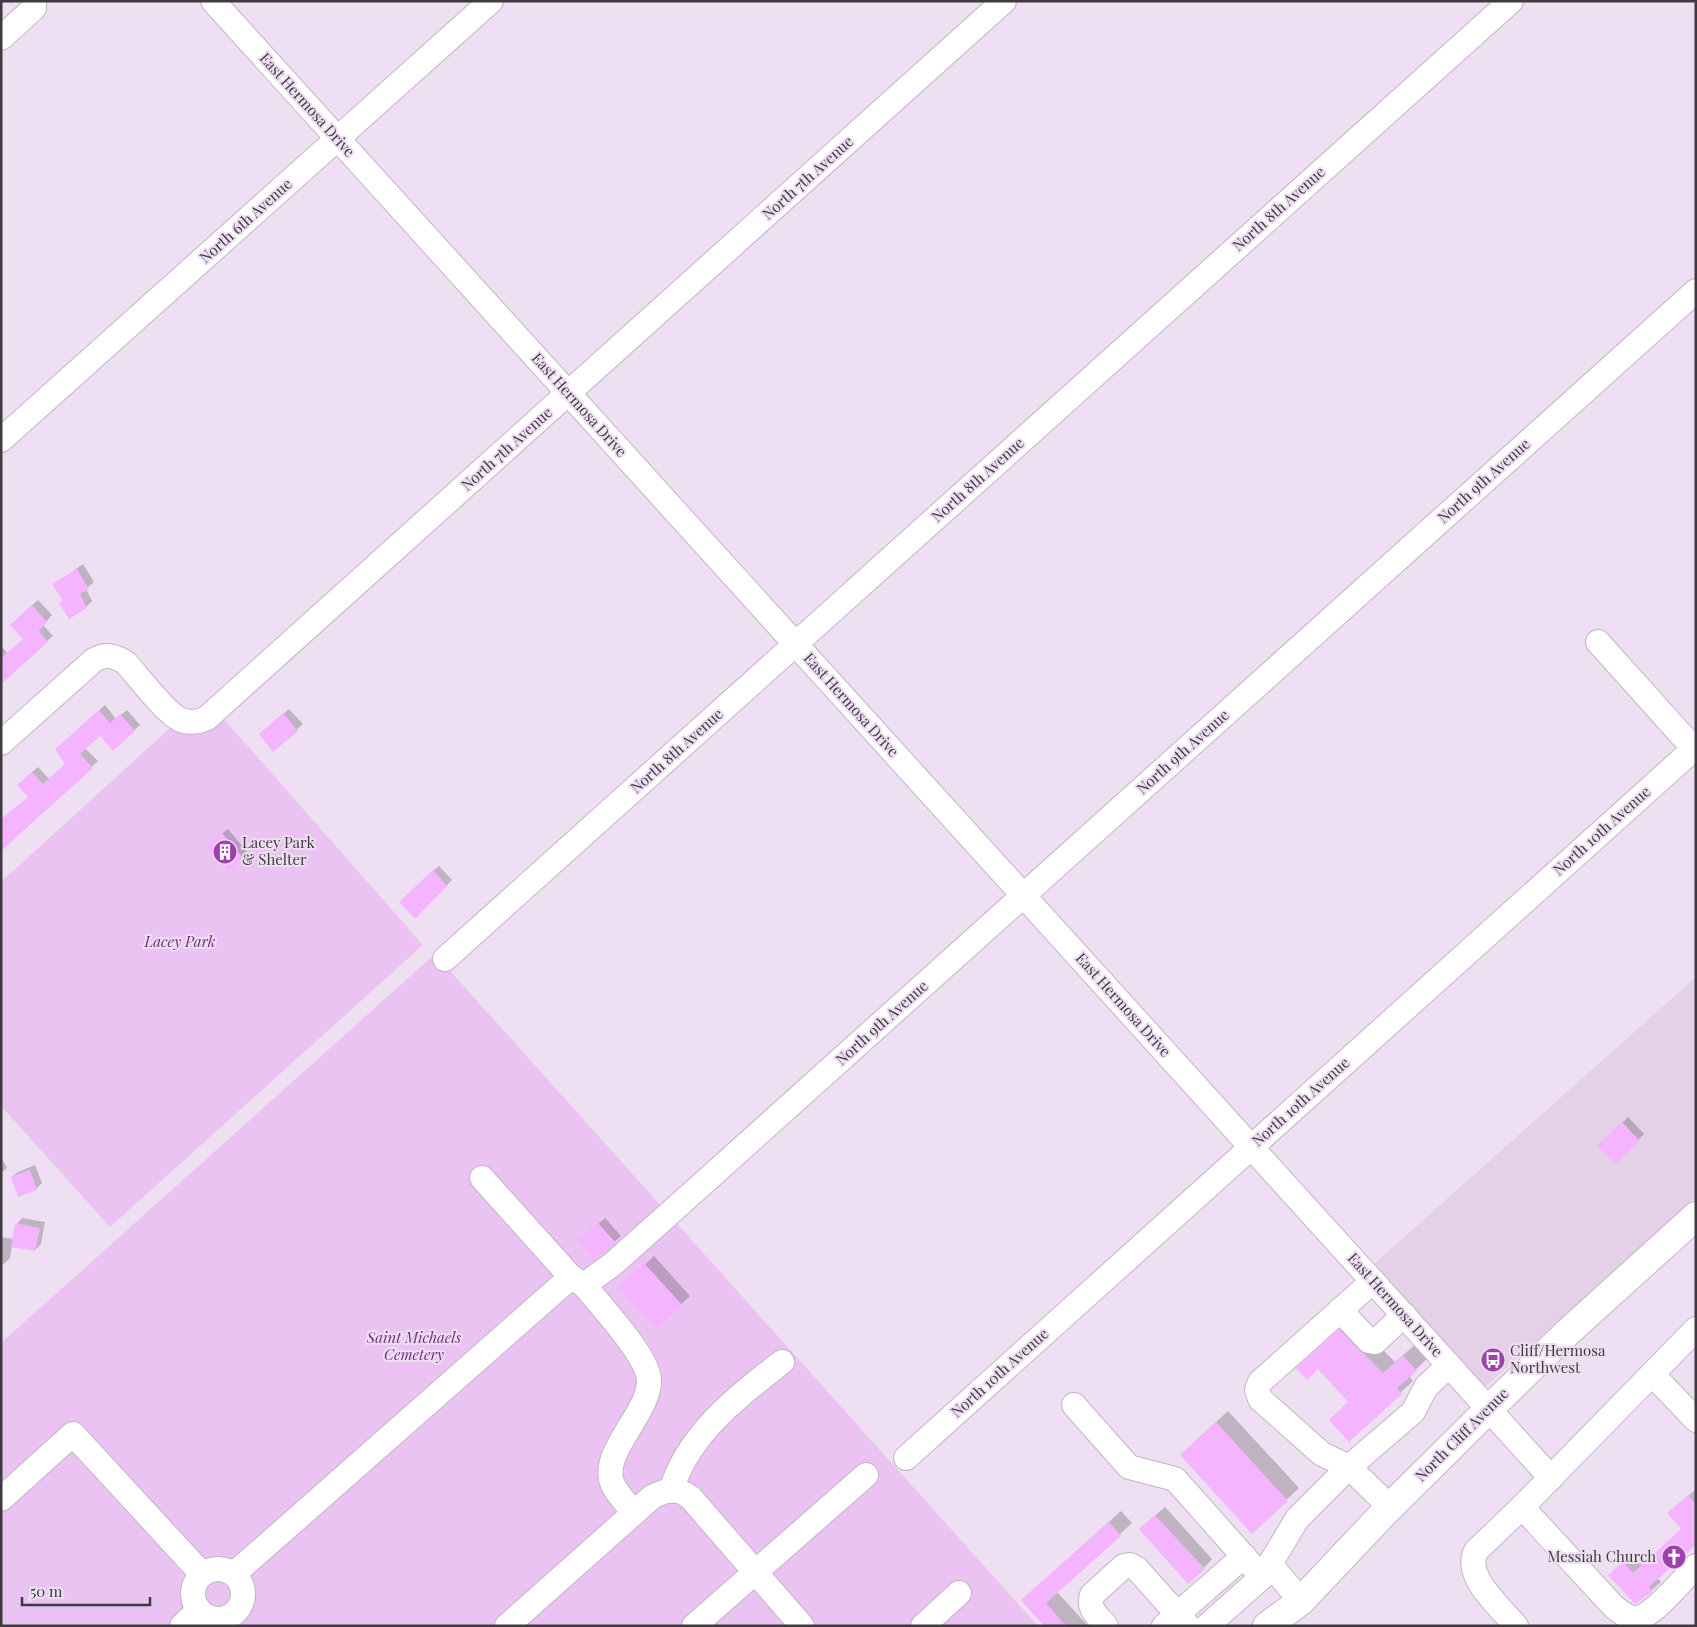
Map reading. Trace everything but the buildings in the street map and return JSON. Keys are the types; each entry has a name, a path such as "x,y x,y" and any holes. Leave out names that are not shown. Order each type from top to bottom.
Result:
{"main road":[{"name":"North Cliff Avenue","path":"1267,1626 1301,1601 1390,1507 1489,1408 1567,1333 1696,1216"},
{"name":"North Cliff Avenue","path":"1286,1626 1301,1601"}],"street":[{"path":"1,38 34,8 34,1"},
{"name":"East Hermosa Drive","path":"213,1 1551,1478"},
{"name":"North 6th Avenue","path":"1,440 491,1"},
{"name":"North 7th Avenue","path":"1,743 101,656 118,658 126,664 170,711 180,719 200,721 207,718 1004,1"},
{"name":"North 8th Avenue","path":"445,959 1511,1"},
{"name":"North 9th Avenue","path":"234,1574 577,1281 614,1263 1696,291"},
{"path":"1598,642 1695,748"},
{"name":"North 10th Avenue","path":"906,1458 1695,748"},
{"path":"482,1178 577,1281 641,1358 649,1379 645,1398 634,1423 618,1444 612,1463 612,1484 634,1513"},
{"path":"1373,1281 1274,1367 1260,1382 1257,1390 1260,1399 1322,1454 1349,1467 1390,1507"},
{"path":"1340,1310 1369,1341 1375,1342 1404,1316"},
{"path":"1516,1626 1474,1575 1472,1559 1476,1551 1522,1508 1696,1329"},
{"path":"671,1490 677,1472 688,1453 715,1419 738,1396 782,1362"},
{"path":"1207,1626 1266,1570 1297,1519 1349,1467 1413,1412 1426,1386 1449,1365"},
{"path":"1652,1374 1696,1420"},
{"path":"1074,1405 1129,1466 1175,1479 1244,1556 1266,1570 1301,1601"},
{"path":"1,1499 74,1434 202,1574"},
{"path":"694,1626 866,1475"},
{"path":"507,1626 652,1497 671,1490 680,1490 691,1498 802,1626"},
{"path":"1522,1508 1614,1608 1626,1617 1638,1618 1650,1612 1696,1566"},
{"path":"1106,1626 1091,1609 1092,1595 1124,1566 1130,1565 1137,1568 1177,1622 1244,1556"},
{"path":"218,1568 234,1574 243,1588 242,1619 191,1618 195,1604 194,1588 202,1574 218,1568"},
{"path":"923,1626 959,1593"}],"shaded area":[{"path":"1696,977 1696,1197 1485,1387 1374,1264"}],"green space":[{"name":"Lacey Park","path":"216,710 423,945 110,1227 1,1106 1,882 180,719"},
{"name":"Saint Michaels Cemetery","path":"435,954 1038,1626 1,1626 1,1343"}],"place":[{"name":"Lacey Park & Shelter","path":"225,852"},
{"name":"Cliff/Hermosa Northwest","path":"1493,1360"},
{"name":"Messiah Church","path":"1674,1557"}]}
